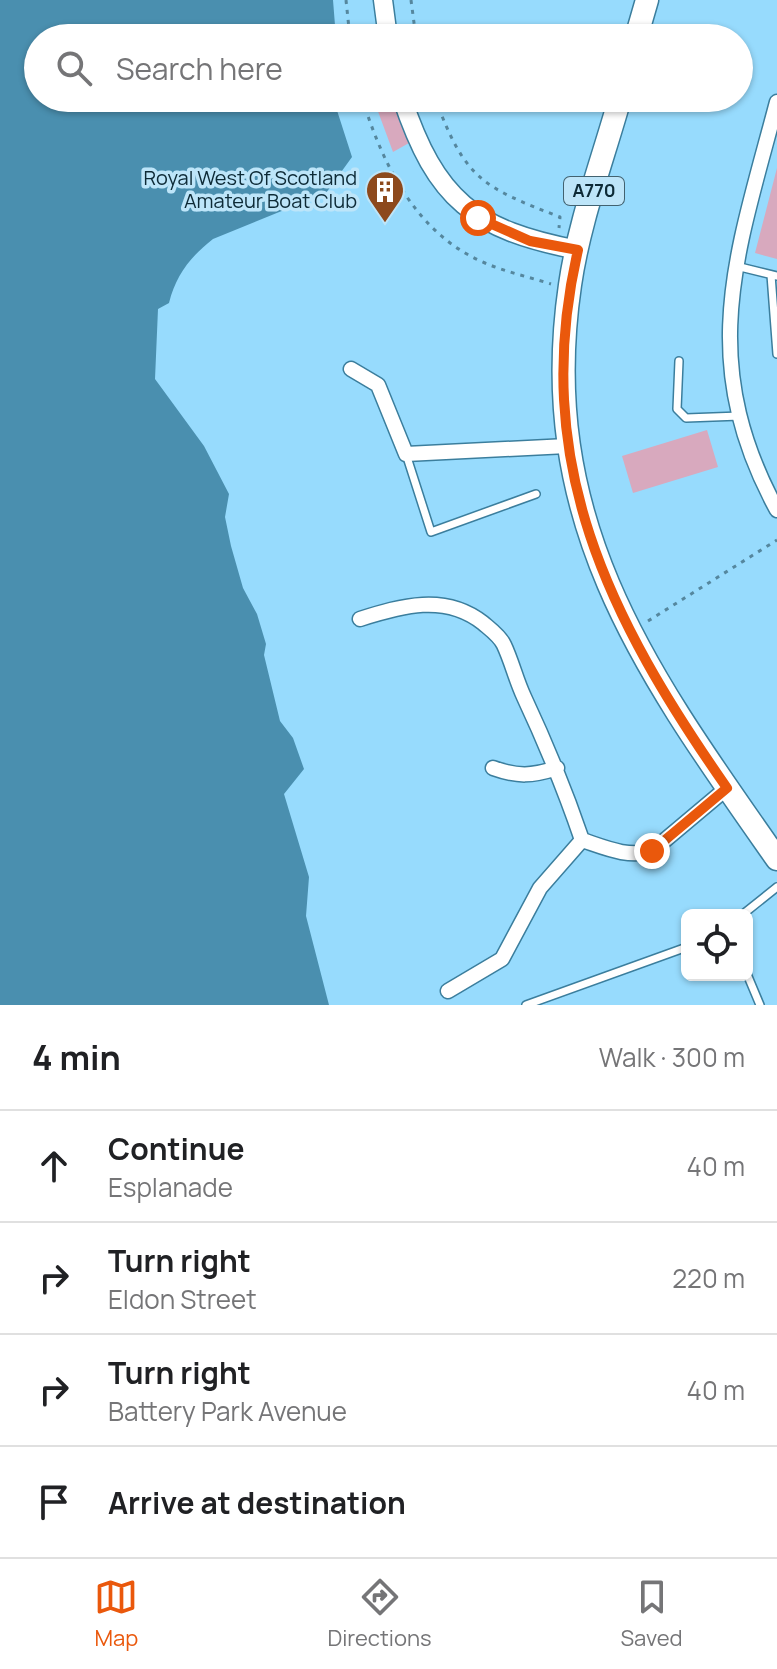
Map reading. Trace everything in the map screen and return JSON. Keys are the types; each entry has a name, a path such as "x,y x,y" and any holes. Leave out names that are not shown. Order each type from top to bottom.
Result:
{"main road":[{"path":"640,24 647,0"},
{"name":"A770","path":"616,112 570,284 566,338 567,446 588,533 617,606 678,717 777,859"}],"street":[{"path":"383,0 386,24"},
{"path":"777,102 733,266 729,336 740,416 751,454 777,510"},
{"path":"407,112 424,155 460,202 503,231 578,250"},
{"path":"351,369 378,385 406,454 567,446"},
{"path":"360,619 402,606 443,605 474,616 503,642 557,768 582,840"},
{"path":"493,768 513,776 531,776 557,768"},
{"path":"582,840 623,853 638,855 652,851 727,788"},
{"path":"448,991 502,959 540,888 582,840"}],"lane":[{"path":"733,266 774,275 777,354"},
{"path":"679,361 677,409 681,414 686,418 740,416"},
{"path":"406,454 431,532 536,494"},
{"path":"750,909 777,887"},
{"path":"526,1005 681,949"},
{"path":"750,981 760,1005"}],"path":[{"path":"346,0 349,24"},
{"path":"411,0 414,24"},
{"path":"367,112 404,195 429,225 484,262 552,285 560,217 501,195 473,172 450,139 440,112"},
{"path":"652,618 777,540"}],"shaded area":[{"path":"378,112 397,112 409,143 393,152"},
{"path":"777,168 777,259 755,253"},
{"path":"707,430 718,467 633,493 622,456"}],"water":[{"path":"0,0 333,0 335,24 24,24 24,112 338,112 352,157 326,193 213,239 197,253 180,275 169,303 158,309 155,379 204,446 229,494 225,517 231,546 243,588 257,614 266,644 264,655 280,721 293,738 304,769 284,794 309,877 306,916 329,1005 0,1005"}],"place":[{"name":"Royal West Of Scotland Amateur Boat Club","path":"385,224"}],"route":[{"path":"478,218 530,241 578,250 570,284 564,368 567,446 577,495 602,571 630,632 678,717 727,788 663,845 652,851"}]}
